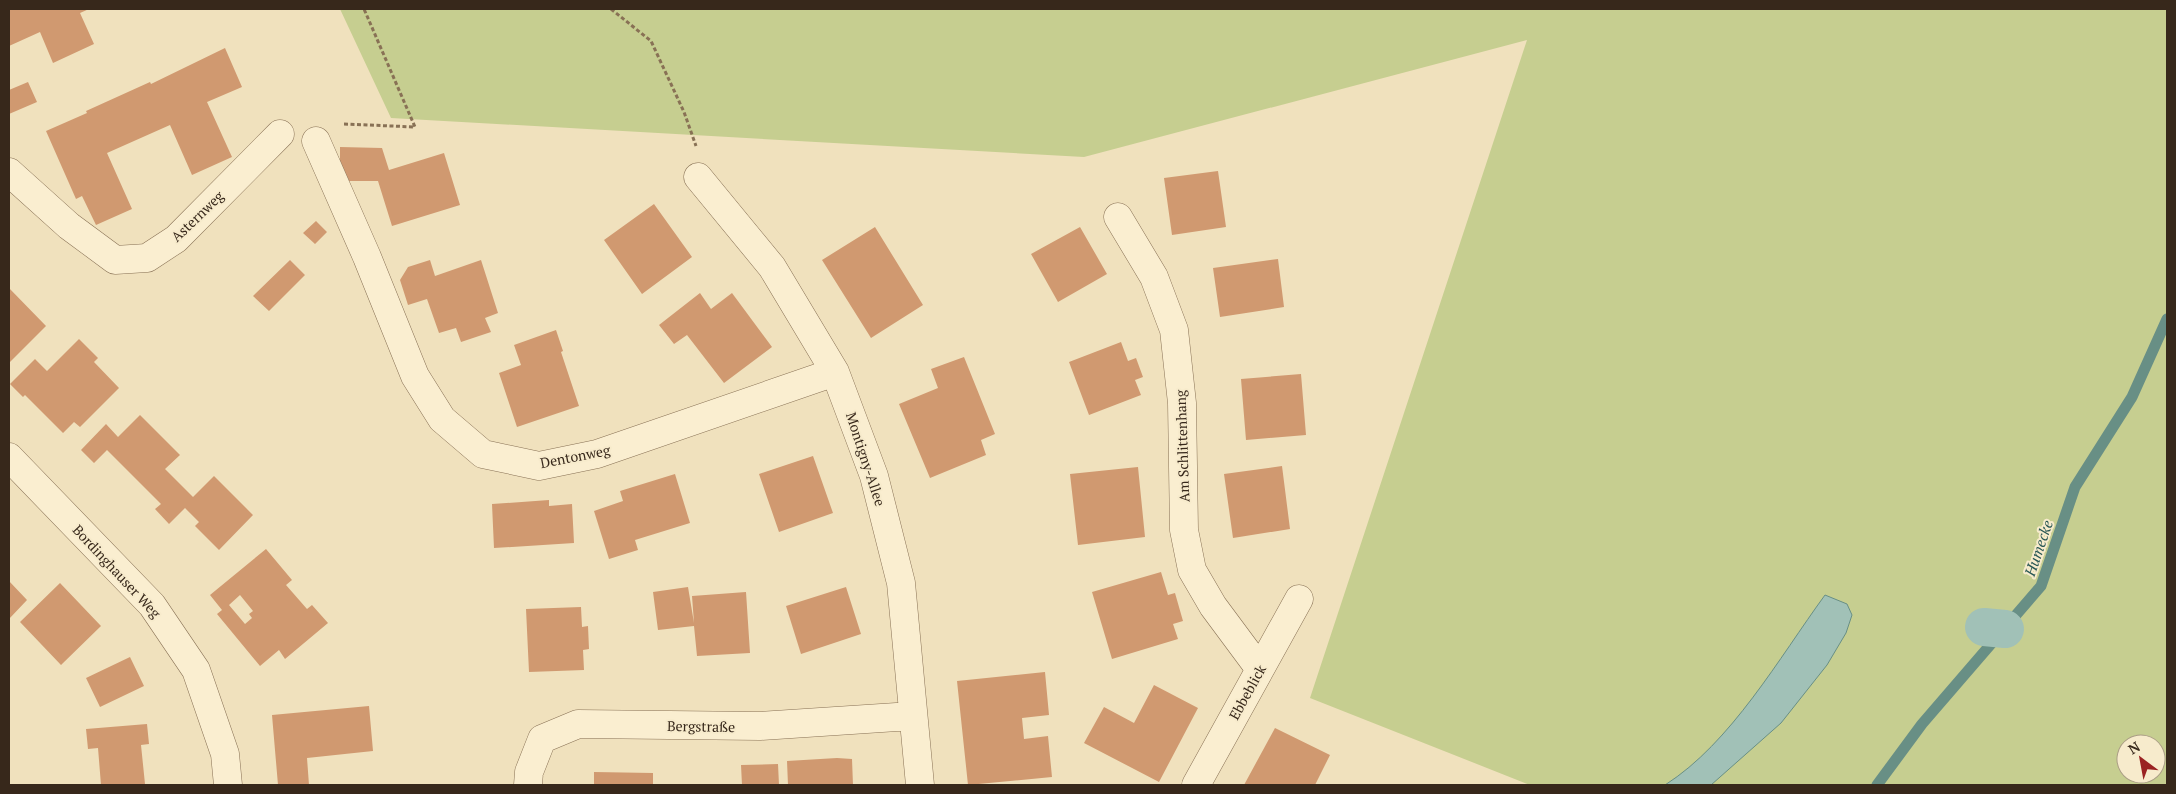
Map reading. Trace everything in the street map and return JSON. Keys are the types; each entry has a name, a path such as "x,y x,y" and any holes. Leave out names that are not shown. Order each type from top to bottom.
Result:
{"street":[{"name":"Asternweg","path":"9,172 69,226 115,260 147,258 176,239 280,134"},
{"name":"Dentonweg","path":"316,140 416,376 442,419 483,454 539,466 597,454 835,372"},
{"name":"Montigny-Allee","path":"698,176 772,267 835,372 874,476 901,583 912,716 920,785"},
{"name":"Am Schlittenhang","path":"1118,217 1154,277 1174,330 1182,403 1184,530 1192,570 1213,606 1259,668"},
{"name":"Bordinghauser Weg","path":"9,457 152,605 191,662 196,670 225,754 228,785"},
{"name":"Ebbeblick","path":"1196,785 1259,668 1299,599"},
{"name":"Bergstraße","path":"528,785 529,772 542,739 578,724 760,726 912,716"}],"path":[{"path":"316,140 316,122 415,127 364,9"},
{"path":"611,9 651,41 684,112 696,144 698,176"}],"green space":[{"path":"340,9 2167,9 2167,785 1530,785 1310,698 1527,40 1084,157 391,118"}],"water":[{"path":"1825,595 1847,604 1852,615 1846,633 1827,665 1781,723 1711,785 1665,785 1689,767 1732,723 1772,672"}],"building":[{"path":"9,9 89,9 80,13 94,44 53,63 40,32 9,46"},
{"path":"225,48 242,87 207,102 232,157 192,175 170,125 107,153 132,209 96,225 82,196 76,199 46,131 150,82 151,84"},
{"path":"28,82 37,102 9,114 9,90"},
{"path":"340,147 382,148 389,170 444,153 460,205 392,226 378,181 340,181"},
{"path":"1218,171 1226,227 1172,235 1164,178"},
{"path":"654,204 692,257 642,294 604,240"},
{"path":"316,221 327,232 315,244 303,233"},
{"path":"875,227 923,305 871,338 822,260"},
{"path":"1080,227 1107,274 1058,302 1031,254"},
{"path":"1278,259 1284,307 1220,317 1213,268"},
{"path":"290,260 305,275 269,311 253,296"},
{"path":"430,260 435,276 481,260 498,313 485,318 491,332 461,342 456,328 439,333 427,299 408,305 400,280 408,267"},
{"path":"9,288 46,326 9,363"},
{"path":"700,293 711,309 732,293 772,347 724,383 687,335 674,344 659,325"},
{"path":"556,330 563,351 561,352 579,406 517,427 499,373 521,365 514,345"},
{"path":"79,339 98,358 94,362 119,388 80,427 74,422 63,433 25,395 23,397 10,384 35,359 47,371"},
{"path":"1121,342 1128,361 1136,358 1143,377 1135,380 1141,395 1089,415 1069,362"},
{"path":"964,357 995,434 981,440 986,455 930,478 899,404 938,388 931,369"},
{"path":"1301,374 1306,435 1246,440 1241,379"},
{"path":"140,415 180,455 165,469 193,497 214,476 253,515 219,550 195,526 199,522 185,508 169,524 155,509 161,504 107,450 94,463 81,450 106,424 118,437"},
{"path":"813,456 833,513 779,532 759,474"},
{"path":"1282,466 1290,529 1233,538 1224,474"},
{"path":"1138,467 1145,537 1078,545 1070,474"},
{"path":"675,474 690,523 635,540 638,550 609,559 594,511 623,501 620,491"},
{"path":"549,500 549,506 572,504 574,543 494,548 492,504"},
{"path":"266,549 292,580 286,585 307,609 312,605 328,623 285,659 279,650 260,666 217,614 222,610 210,595","holes":["240,595 253,611 249,614 252,618 245,624 229,605"]},
{"path":"1161,572 1168,595 1175,593 1183,621 1173,624 1178,639 1112,659 1092,592"},
{"path":"9,581 27,600 9,619"},
{"path":"60,583 101,626 61,665 20,622"},
{"path":"688,587 694,623 692,596 746,592 750,653 697,656 694,626 658,630 653,592"},
{"path":"846,587 861,634 801,654 786,606"},
{"path":"581,607 582,627 588,626 589,649 583,650 584,670 529,672 526,609"},
{"path":"130,657 144,686 100,707 86,678"},
{"path":"1045,672 1049,715 1022,718 1024,739 1048,736 1052,777 968,785 957,681"},
{"path":"1154,685 1198,708 1159,782 1084,743 1104,707 1134,723"},
{"path":"369,706 373,751 307,758 309,785 278,785 272,715"},
{"path":"147,724 149,744 141,745 145,784 101,785 98,748 88,749 86,729"},
{"path":"1275,728 1330,755 1315,785 1244,785"},
{"path":"852,759 853,785 788,785 787,761"},
{"path":"778,764 779,785 742,785 741,765"},
{"path":"594,772 653,773 653,785 594,785"}],"waterway":[{"name":"Humecke","path":"1877,785 1922,724 2041,586 2075,487 2132,397 2167,319"},
{"path":"1984,627 2005,629"}]}
